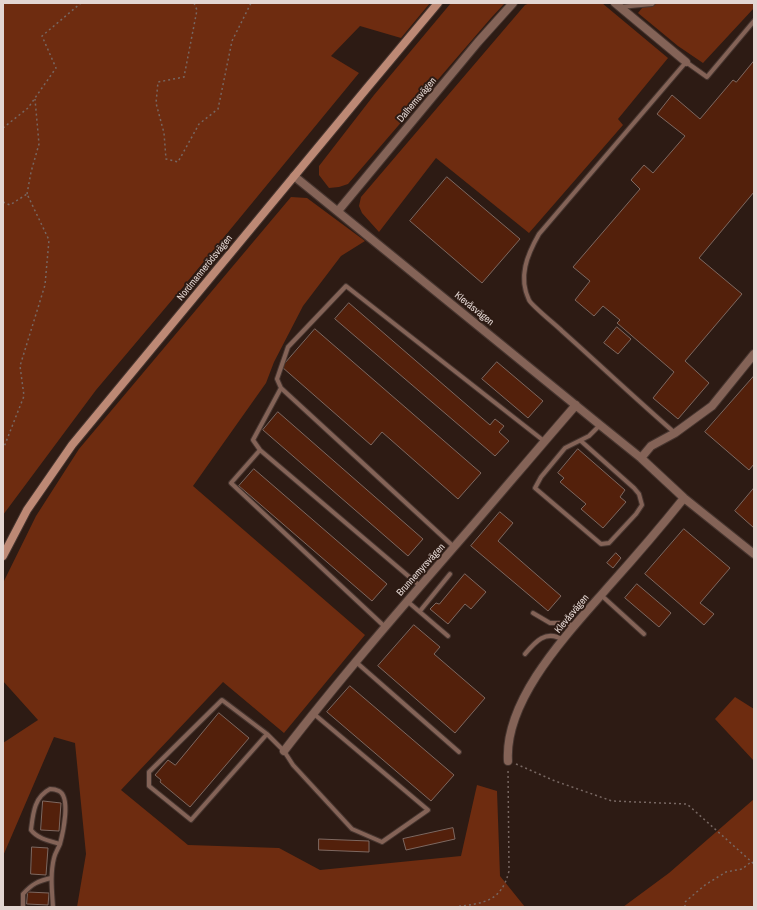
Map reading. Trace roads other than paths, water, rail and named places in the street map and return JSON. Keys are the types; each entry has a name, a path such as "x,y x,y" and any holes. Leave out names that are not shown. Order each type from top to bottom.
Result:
{"main road":[{"name":"Nordmannerödsvägen","path":"3,556 27,510 72,444 438,3"}],"street":[{"name":"Dalhemsvägen","path":"338,211 478,42 513,3"},
{"path":"618,5 686,62"},
{"name":"Klevåsvägen","path":"294,176 641,458 684,498 754,554"},
{"path":"641,458 651,446 675,433 712,406 754,354"},
{"name":"Brunnemyrsvägen","path":"284,751 384,626 576,405"},
{"name":"Klevåsvägen","path":"508,761 507,749 509,737 519,708 542,668 563,640 684,498"}],"lane":[{"path":"618,5 653,3"},
{"path":"675,433 629,394 607,371 529,301 523,277 529,253 539,234 686,62 707,77 754,22"},
{"path":"454,547 281,388 277,378 288,348 346,286 544,442"},
{"path":"281,388 253,440 260,450 420,586"},
{"path":"581,441 640,494 642,505 636,514 609,543 601,544 535,488 541,477 565,448 581,441 600,425"},
{"path":"260,450 230,482 384,626"},
{"path":"420,612 450,574"},
{"path":"601,595 644,634"},
{"path":"407,600 448,636"},
{"path":"533,613 550,623 566,623 575,626"},
{"path":"525,654 534,642 540,638 558,637 563,640"},
{"path":"356,662 459,752"},
{"path":"267,734 191,820 149,786 149,772 222,700 267,734 284,751 293,765 352,829 382,842 428,810 313,713"},
{"path":"53,907 51,878 54,858 60,844 65,823 66,808 64,796 60,791 50,789 44,792 35,803 31,830 34,834 44,839 60,844"},
{"path":"23,907 23,894 30,885 41,880 51,878"}]}
